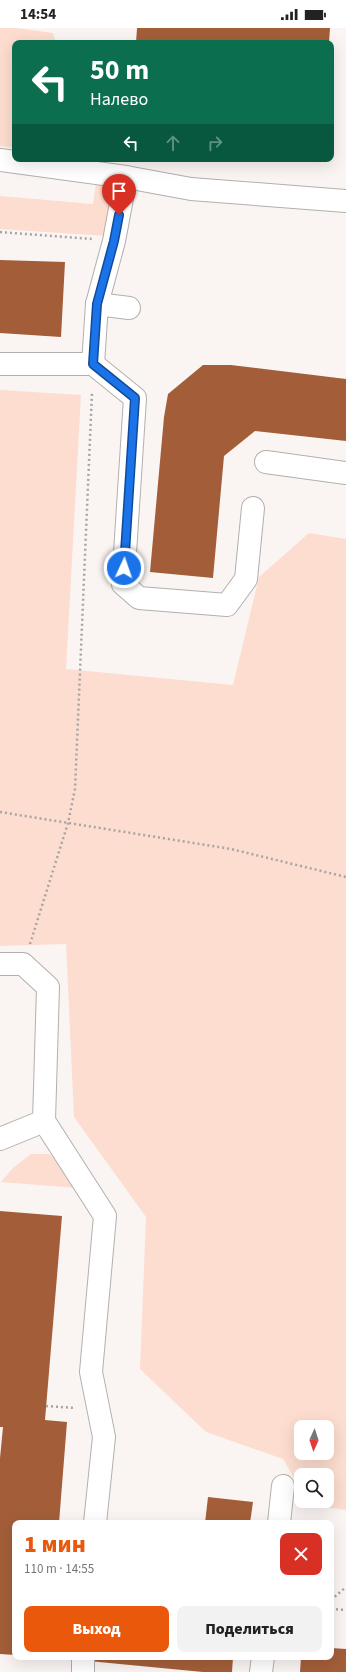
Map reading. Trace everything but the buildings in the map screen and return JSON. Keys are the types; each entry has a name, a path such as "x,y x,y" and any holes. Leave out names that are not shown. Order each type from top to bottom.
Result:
{"lane":[{"path":"0,160 12,162"},
{"path":"15,162 126,177 192,188 346,202"},
{"path":"93,364 97,304 114,241 126,177"},
{"path":"97,304 129,308"},
{"path":"0,364 93,364 135,398 123,584 139,598 227,605 246,579 254,508"},
{"path":"266,462 346,473"},
{"path":"0,964 23,964 48,987 44,1121 105,1216 91,1372 104,1437 95,1520"},
{"path":"0,1139 44,1121"},
{"path":"279,1520 283,1486"},
{"path":"261,1672 263,1660"}],"path":[{"path":"0,232 114,241"},
{"path":"23,964 68,823 75,789 93,364"},
{"path":"0,812 231,849 346,877"},
{"path":"46,1406 99,1410"},
{"path":"334,1597 346,1587"},
{"path":"334,1609 346,1610"}],"shaded area":[{"path":"0,28 16,28 53,33 55,40 12,40 12,148 0,146"},
{"path":"96,183 104,184 115,197 108,236 0,229 0,196 93,204"},
{"path":"0,390 81,395 66,669 233,685 259,577 309,533 346,539 346,1510 332,1508 334,1508 334,1468 294,1468 294,1478 283,1459 206,1432 140,1369 146,1217 74,1117 66,944 0,946"},
{"path":"31,1154 49,1154 66,1167 76,1188 1,1182 13,1168"}],"route":[{"path":"119,215 114,241 97,304 93,364 135,398 124,568"}]}
